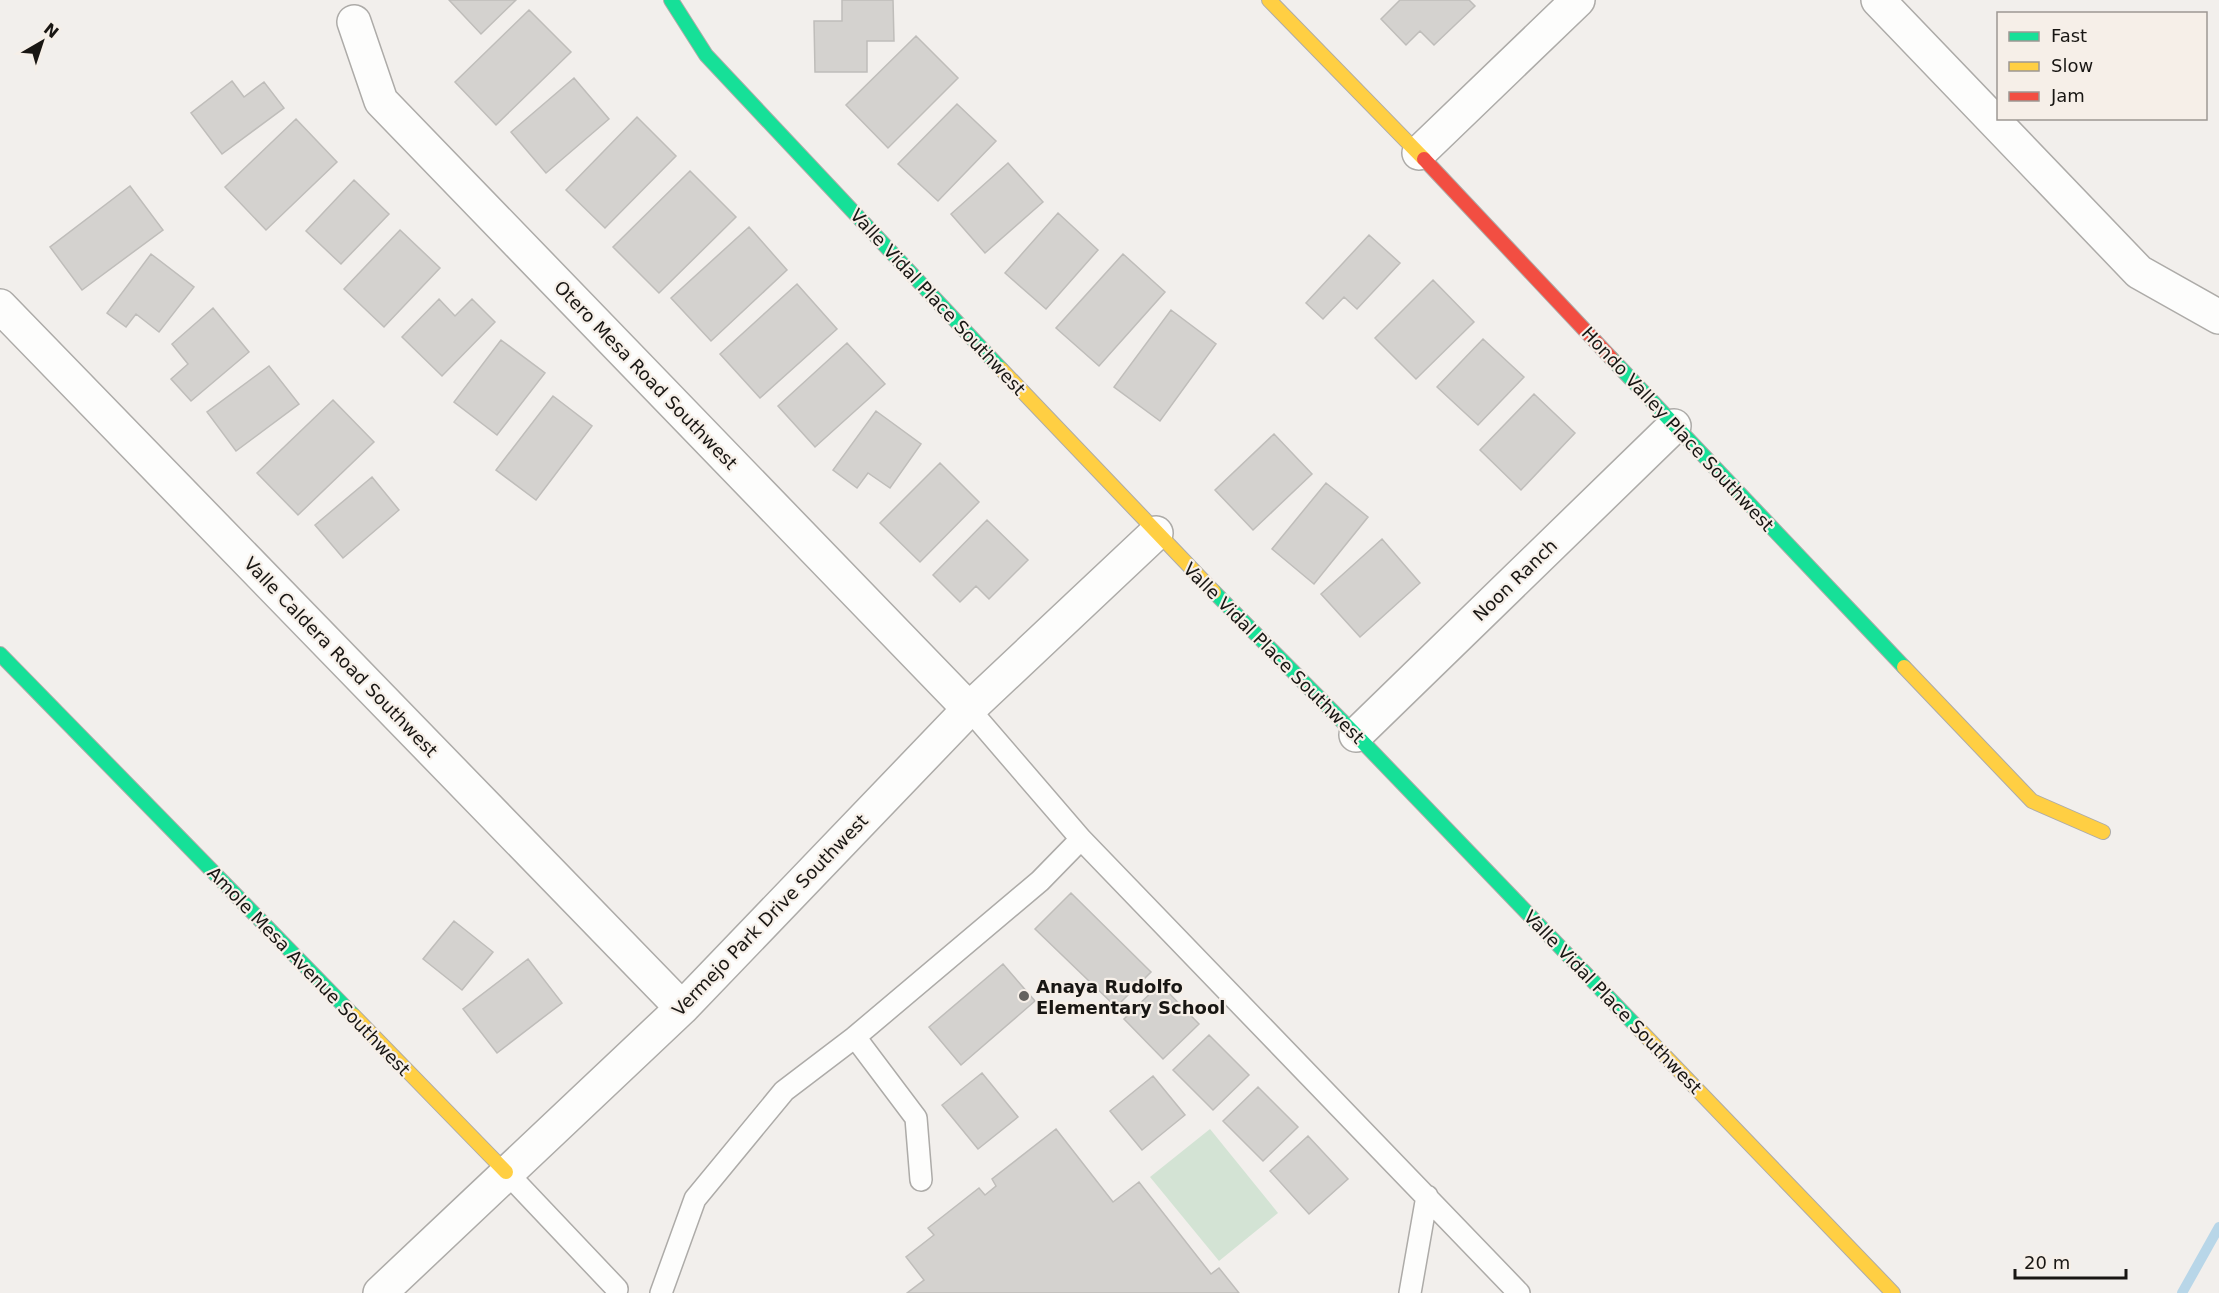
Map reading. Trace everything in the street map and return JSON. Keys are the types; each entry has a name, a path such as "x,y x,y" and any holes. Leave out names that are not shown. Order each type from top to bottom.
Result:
{"street":[{"name":"Valle Vidal Place Southwest","path":"671,0 706,55 1156,533 1356,735 1893,1293"},
{"name":"Hondo Valley Place Southwest","path":"1269,0 1419,153 1674,426 2032,801 2103,832"},
{"path":"1419,153 1578,0"},
{"path":"1878,0 2139,272 2219,317"},
{"name":"Otero Mesa Road Southwest","path":"354,22 381,101 969,709"},
{"name":"Valle Caldera Road Southwest","path":"0,306 682,1008"},
{"name":"Noon Ranch","path":"1356,735 1674,426"},
{"name":"Vermejo Park Drive Southwest","path":"380,1293 682,1008 969,709 1156,533"},
{"name":"Amole Mesa Avenue Southwest","path":"0,654 506,1172"}],"lane":[{"path":"969,709 1081,839 1519,1293"},
{"path":"661,1293 695,1199 783,1091 855,1037 1040,881 1081,839"},
{"path":"855,1037 916,1118 921,1180"},
{"name":"Amole Mesa Avenue Southwest","path":"506,1172 621,1292"},
{"path":"1410,1293 1427,1196"}],"green space":[{"path":"1210,1129 1278,1213 1219,1261 1150,1177"}],"building":[{"path":"449,0 516,0 481,34"},
{"path":"842,0 893,0 894,41 867,41 867,72 815,72 814,21 842,21"},
{"path":"1400,0 1469,0 1475,6 1434,45 1420,31 1406,45 1381,19"},
{"path":"529,10 571,52 496,125 455,82"},
{"path":"916,36 958,78 888,148 846,105"},
{"path":"574,78 609,119 546,173 511,132"},
{"path":"232,81 244,97 264,82 284,108 222,154 191,113"},
{"path":"957,104 996,141 938,201 898,164"},
{"path":"637,117 676,156 605,228 566,190"},
{"path":"296,119 337,162 266,230 225,187"},
{"path":"1008,163 1043,202 985,253 951,214"},
{"path":"690,171 736,217 659,293 613,247"},
{"path":"354,180 389,214 341,264 306,231"},
{"path":"130,186 163,230 82,290 50,247"},
{"path":"1058,213 1098,250 1046,309 1005,273"},
{"path":"749,227 787,270 711,341 671,298"},
{"path":"400,230 440,268 384,327 344,289"},
{"path":"1369,235 1400,263 1357,309 1344,297 1323,319 1306,303"},
{"path":"151,254 194,287 159,332 136,314 126,327 107,313"},
{"path":"1123,254 1165,292 1099,366 1056,328"},
{"path":"1433,280 1474,322 1416,379 1375,338"},
{"path":"797,284 837,329 760,398 720,354"},
{"path":"439,299 455,316 472,299 495,322 442,376 402,337"},
{"path":"213,308 249,352 191,401 171,379 188,364 172,344"},
{"path":"1171,310 1216,344 1160,421 1114,387"},
{"path":"1483,339 1524,377 1478,425 1437,387"},
{"path":"501,340 545,373 497,435 454,402"},
{"path":"847,343 885,384 815,447 778,406"},
{"path":"269,366 299,404 236,451 207,412"},
{"path":"1534,394 1575,433 1521,490 1480,450"},
{"path":"553,396 592,426 536,500 496,470"},
{"path":"333,400 374,442 298,515 257,473"},
{"path":"876,411 921,444 890,488 868,473 857,488 833,470"},
{"path":"1274,434 1312,474 1253,530 1215,490"},
{"path":"940,463 979,502 920,562 880,523"},
{"path":"372,477 399,510 343,558 315,525"},
{"path":"1326,483 1368,517 1314,584 1272,549"},
{"path":"987,520 1028,560 989,599 976,586 960,602 933,575"},
{"path":"1382,539 1420,583 1360,637 1321,594"},
{"path":"1071,893 1151,972 1116,1007 1035,929"},
{"path":"454,921 493,952 462,990 423,959"},
{"path":"528,959 562,1003 497,1053 463,1009"},
{"path":"1003,964 1035,1001 961,1065 929,1027"},
{"path":"1160,984 1199,1024 1163,1059 1124,1019"},
{"path":"1209,1035 1249,1075 1213,1110 1173,1070"},
{"path":"982,1073 1018,1117 978,1149 942,1105"},
{"path":"1153,1076 1185,1115 1142,1150 1110,1111"},
{"path":"1258,1087 1298,1127 1263,1161 1223,1121"},
{"path":"1056,1129 1113,1202 1139,1182 1211,1274 1219,1268 1239,1293 907,1293 924,1280 906,1257 934,1235 928,1228 979,1188 985,1195 996,1186 992,1179"},
{"path":"1308,1136 1348,1179 1309,1214 1270,1171"}],"waterway":[{"path":"2182,1293 2219,1227"}],"traffic: fast":[{"path":"671,0 706,55 1001,369"},
{"path":"1611,358 1904,667"},
{"path":"1214,592 1356,735 1638,1028"},
{"path":"0,654 353,1015"}],"traffic: slow":[{"path":"1269,0 1424,159"},
{"path":"1001,369 1214,592"},
{"path":"1904,667 2032,801 2103,832"},
{"path":"353,1015 506,1172"},
{"path":"1638,1028 1893,1293"}],"traffic: jam":[{"path":"1424,159 1611,358"}],"place":[{"name":"Anaya Rudolfo Elementary School","path":"1024,996"}]}
